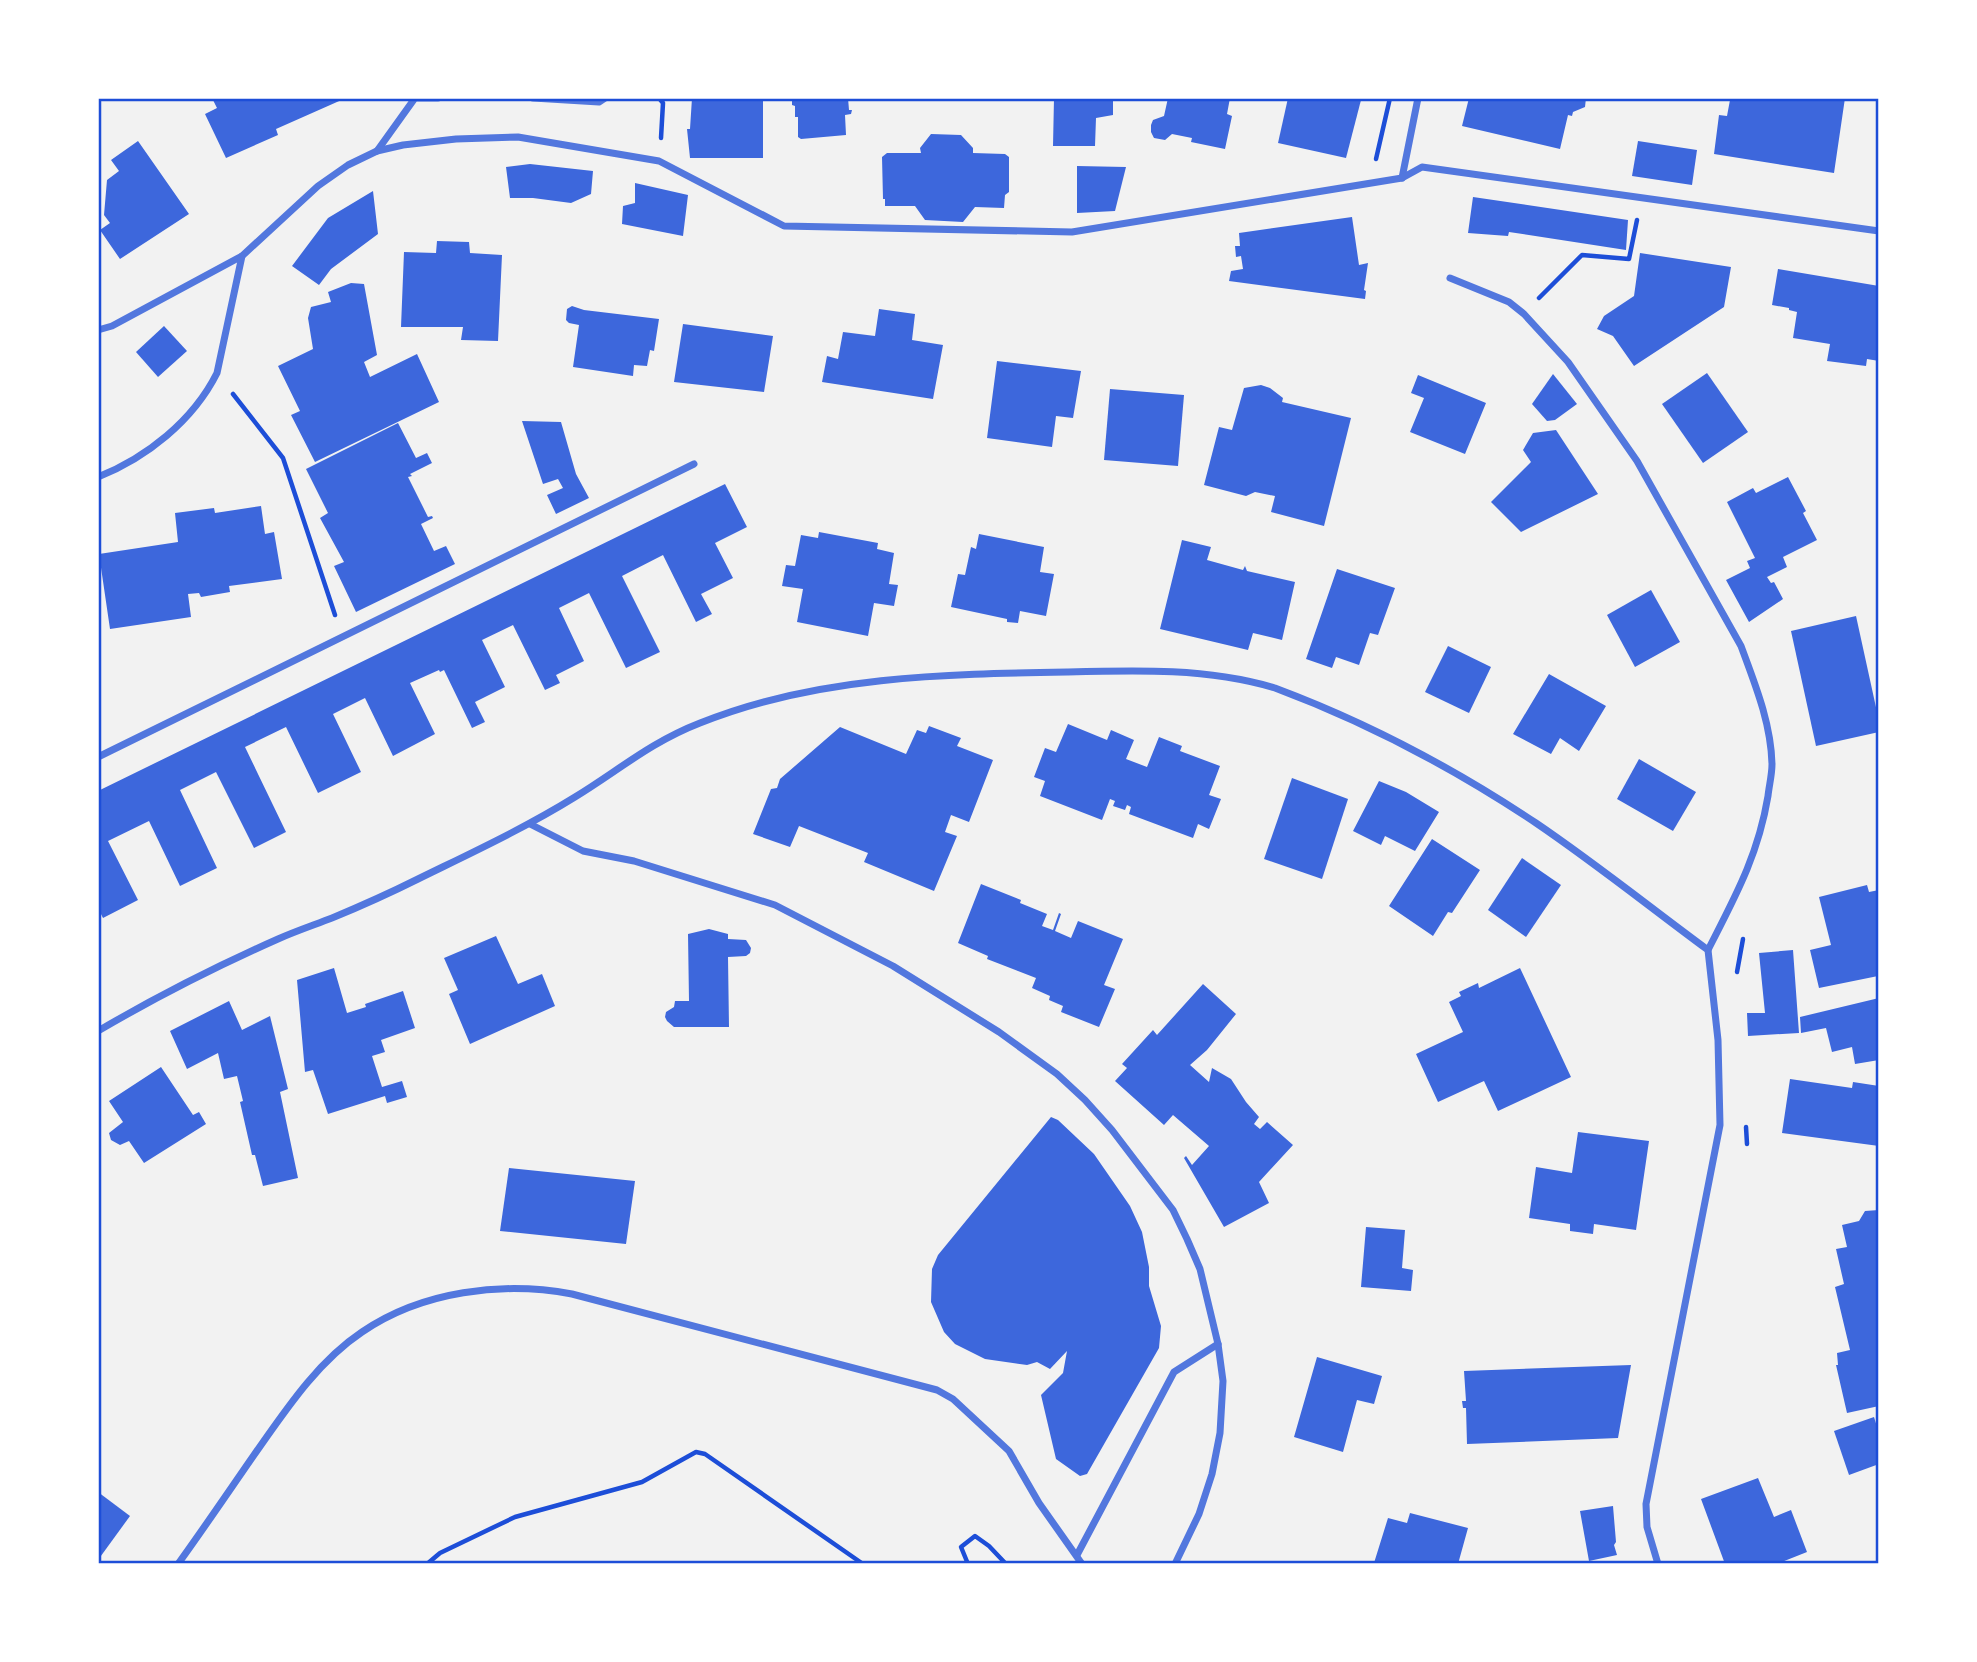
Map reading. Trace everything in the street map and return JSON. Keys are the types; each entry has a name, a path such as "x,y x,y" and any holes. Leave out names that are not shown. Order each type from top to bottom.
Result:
{"street":[{"path":"377,151 415,98 438,98"},
{"path":"533,98 598,103 605,98"},
{"path":"1402,178 1418,98"},
{"path":"98,330 112,326 242,256 318,186 348,166 377,151 456,139 518,137 659,161 784,226 1072,232 1402,178 1422,167 1879,231"},
{"path":"98,478 122,468 174,429 202,397 216,373 242,256"},
{"path":"1450,278 1501,299 1524,314 1569,362 1637,461 1741,646 1762,706 1769,736 1772,767 1757,847 1745,879 1708,950 1718,1040 1720,1125 1646,1504 1647,1527 1658,1564"},
{"path":"98,757 694,464"},
{"path":"98,1031 141,1005 280,938 380,898 530,824 578,795 636,754 700,723 742,708 836,686 952,675 1138,670 1184,673 1260,683 1275,688 1430,758 1536,823 1708,950"},
{"path":"530,824 583,851 634,861 775,905 892,966 999,1032 1057,1074 1112,1130 1173,1210 1199,1269 1223,1381 1220,1433 1212,1474 1199,1514 1175,1564"},
{"path":"178,1564 290,1404 327,1362 360,1333 382,1319 428,1301 479,1290 514,1289 572,1294 937,1390 953,1399 1009,1451 1039,1503 1082,1564"},
{"path":"1077,1555 1174,1372 1217,1344"}],"path":[{"path":"659,98 663,103 659,161"},
{"path":"1370,183 1390,98"},
{"path":"1524,314 1582,254 1629,259 1642,199"},
{"path":"1539,298 1547,309"},
{"path":"216,373 283,458 342,636"},
{"path":"1736,978 1745,932"},
{"path":"1745,1118 1747,1144"},
{"path":"427,1564 440,1553 514,1517 642,1482 696,1452 705,1454 863,1564"},
{"path":"968,1564 961,1547 975,1536 1006,1564"}],"building":[{"path":"212,98 346,98 276,129 278,135 226,158 205,114 217,108"},
{"path":"692,98 763,98 763,158 690,158 687,129 690,129"},
{"path":"792,98 848,98 849,110 852,110 851,114 845,115 846,135 801,139 798,137 798,117 795,117"},
{"path":"1054,98 1113,98 1113,115 1096,118 1095,146 1053,146"},
{"path":"1168,98 1230,98 1227,114 1232,116 1225,149 1191,142 1192,138 1172,134 1165,140 1154,138 1151,125 1153,120 1164,116"},
{"path":"1288,98 1361,100 1346,158 1278,143"},
{"path":"1469,98 1586,98 1585,107 1573,112 1572,116 1568,115 1560,149 1462,126"},
{"path":"1737,98 1845,98 1834,173 1714,154 1719,115 1727,116 1730,100 1737,101"},
{"path":"931,134 961,135 973,148 973,153 1005,154 1009,157 1009,192 1005,195 1004,208 975,207 963,222 925,220 915,206 885,206 882,157 887,153 921,153 920,148"},
{"path":"138,141 189,214 120,259 100,230 110,223 104,215 107,180 119,171 111,160"},
{"path":"1638,141 1697,150 1692,185 1632,176"},
{"path":"530,164 593,171 591,194 571,203 510,198 506,167"},
{"path":"1077,166 1126,167 1115,211 1077,213"},
{"path":"635,183 688,195 683,236 622,224 623,206 635,203"},
{"path":"373,191 378,234 331,269 319,285 292,266 328,218"},
{"path":"1473,197 1628,220 1626,250 1509,232 1508,236 1468,233"},
{"path":"1352,217 1359,265 1368,263 1365,299 1229,281 1231,271 1243,269 1241,256 1236,257 1235,246 1240,246 1239,233"},
{"path":"437,241 469,242 470,253 502,255 498,341 461,340 463,327 401,327 404,252 436,253"},
{"path":"1640,253 1731,267 1724,307 1634,366 1613,336 1597,329 1604,316 1634,296"},
{"path":"1778,269 1879,286 1879,361 1867,359 1866,366 1827,361 1830,344 1793,338 1797,312 1772,305"},
{"path":"351,283 364,284 377,355 364,362 370,377 417,354 439,402 315,462 291,415 300,411 278,366 313,349 308,318 311,307 331,302 328,292"},
{"path":"572,306 584,310 659,319 654,351 650,350 647,366 634,365 633,376 573,367 579,325 566,320 567,309"},
{"path":"879,309 915,314 912,340 943,345 933,399 822,382 827,356 838,359 843,332 875,336"},
{"path":"683,324 773,336 764,392 674,382"},
{"path":"164,326 187,351 158,377 136,352"},
{"path":"997,361 1081,371 1073,418 1056,416 1052,447 987,438"},
{"path":"1707,373 1748,432 1703,463 1662,404"},
{"path":"1553,374 1577,404 1555,420 1547,421 1532,404"},
{"path":"1418,375 1486,403 1465,454 1410,432 1424,398 1411,393"},
{"path":"1261,385 1283,398 1282,402 1351,418 1324,526 1271,512 1275,496 1255,492 1246,496 1204,485 1219,427 1232,430 1244,388"},
{"path":"1110,389 1184,395 1178,466 1104,460"},
{"path":"522,421 561,422 576,474 589,498 556,514 547,495 563,488 558,479 543,484"},
{"path":"398,423 416,458 427,453 432,463 408,477 428,517 433,518 421,524 434,551 446,546 455,564 356,612 334,566 344,562 320,518 328,513 306,469"},
{"path":"1556,430 1598,494 1521,532 1491,502 1531,462 1523,450 1533,433"},
{"path":"1788,477 1806,511 1803,513 1817,540 1783,557 1787,567 1767,577 1771,583 1774,582 1783,599 1749,622 1726,580 1750,568 1747,561 1755,558 1727,502 1753,488 1756,493"},
{"path":"725,484 747,527 715,543 733,578 701,594 712,614 696,622 663,555 622,576 660,652 626,668 589,593 559,608 584,661 556,675 560,683 545,690 513,625 482,640 505,687 475,702 485,722 472,728 444,670 439,670 410,683 435,734 393,756 365,698 333,714 361,772 318,793 286,727 245,747 286,832 254,848 216,772 180,790 217,868 180,886 149,821 108,841 138,900 103,918 98,908 98,791"},
{"path":"261,506 265,534 274,532 282,579 229,586 230,592 201,597 199,593 188,594 191,617 110,629 99,554 178,542 175,513 214,508 215,513"},
{"path":"819,532 878,543 877,549 894,553 889,584 898,585 894,606 874,603 868,636 797,622 803,589 782,586 786,565 795,566 801,535 818,538"},
{"path":"979,534 1044,547 1040,572 1054,574 1046,616 1020,611 1018,623 1007,622 1007,619 951,607 958,574 965,575 971,547 976,549"},
{"path":"1182,540 1211,547 1207,560 1243,570 1245,566 1247,571 1295,582 1282,640 1253,633 1248,650 1160,629"},
{"path":"1337,569 1395,588 1378,635 1370,633 1359,665 1336,657 1332,668 1306,659"},
{"path":"1651,590 1680,642 1635,667 1607,615"},
{"path":"1856,616 1879,721 1879,732 1816,746 1791,631"},
{"path":"1448,646 1491,667 1469,713 1425,692"},
{"path":"1549,674 1606,706 1579,751 1560,738 1551,754 1513,734"},
{"path":"1068,724 1107,740 1111,730 1134,740 1126,759 1147,767 1159,737 1182,746 1180,751 1220,766 1209,795 1221,799 1209,829 1198,824 1193,838 1129,814 1131,807 1127,805 1125,810 1113,806 1115,801 1110,799 1102,820 1040,796 1045,781 1034,777 1045,748 1056,752"},
{"path":"929,726 961,738 957,746 993,760 969,822 951,815 945,832 957,836 934,891 864,862 868,853 799,826 790,847 753,834 771,789 777,788 780,779 840,727 906,754 917,730 926,733"},
{"path":"1639,759 1696,792 1673,831 1617,799"},
{"path":"1292,778 1348,799 1322,879 1264,859"},
{"path":"1379,781 1406,792 1439,812 1415,851 1385,836 1381,845 1353,831"},
{"path":"1432,839 1480,870 1452,913 1448,912 1433,936 1389,906"},
{"path":"1522,858 1561,885 1526,937 1488,910"},
{"path":"981,884 1047,914 1042,926 1053,930 1059,913 1061,914 1055,931 1071,938 1078,921 1123,939 1104,985 1115,989 1099,1027 1061,1012 1063,1006 1049,1000 1050,996 1032,988 1036,978 987,959 988,956 958,943"},
{"path":"1867,885 1869,892 1879,890 1878,976 1819,988 1810,950 1831,945 1819,897"},
{"path":"709,929 728,934 728,939 746,940 751,948 746,956 728,957 729,1027 674,1027 667,1021 666,1012 674,1007 675,1001 689,1001 688,934"},
{"path":"496,936 518,984 542,974 555,1006 470,1044 449,994 458,990 444,958"},
{"path":"1793,950 1799,1033 1748,1036 1747,1013 1765,1013 1759,953"},
{"path":"334,968 347,1013 403,991 415,1028 381,1040 385,1052 372,1056 382,1087 402,1081 407,1097 387,1103 385,1096 328,1114 313,1070 305,1072 297,980"},
{"path":"1520,968 1571,1077 1498,1111 1484,1081 1438,1102 1416,1054 1463,1032 1449,1002 1461,996 1459,992 1478,983 1479,988"},
{"path":"1203,984 1236,1014 1207,1050 1190,1065 1209,1082 1212,1068 1231,1079 1259,1117 1254,1124 1260,1129 1267,1122 1293,1145 1259,1182 1269,1203 1224,1227 1184,1158 1186,1156 1192,1165 1209,1146 1173,1115 1164,1125 1115,1081 1127,1068 1122,1064 1153,1030 1157,1035"},
{"path":"1879,998 1879,1060 1855,1064 1852,1047 1832,1052 1826,1028 1801,1033 1800,1017"},
{"path":"229,1001 242,1030 270,1016 288,1089 280,1092 298,1178 263,1186 255,1155 252,1155 237,1076 224,1079 218,1053 187,1069 170,1031"},
{"path":"161,1067 193,1115 199,1112 206,1124 144,1163 129,1141 120,1145 111,1140 109,1133 123,1122 109,1101"},
{"path":"1790,1079 1852,1088 1853,1082 1879,1086 1879,1146 1782,1133"},
{"path":"1051,1117 1058,1120 1094,1154 1130,1206 1142,1232 1149,1267 1149,1286 1161,1326 1159,1348 1087,1474 1080,1476 1056,1459 1041,1395 1063,1373 1067,1351 1050,1369 1037,1362 1027,1365 985,1359 955,1344 944,1332 931,1302 932,1269 938,1255"},
{"path":"1578,1132 1649,1141 1636,1230 1594,1224 1593,1234 1570,1231 1570,1224 1529,1218 1536,1167 1572,1173"},
{"path":"509,1168 635,1181 626,1244 500,1231"},
{"path":"1879,1210 1879,1406 1847,1413 1836,1365 1837,1353 1850,1350 1835,1287 1844,1284 1836,1249 1847,1247 1842,1225 1859,1221 1865,1211"},
{"path":"1366,1227 1405,1230 1402,1268 1413,1270 1411,1291 1361,1287"},
{"path":"1317,1357 1382,1376 1374,1404 1357,1400 1343,1452 1294,1437"},
{"path":"1631,1365 1618,1438 1467,1444 1466,1408 1463,1408 1462,1401 1466,1401 1464,1371"},
{"path":"1874,1417 1879,1433 1879,1464 1849,1475 1834,1431"},
{"path":"1758,1478 1774,1517 1791,1510 1807,1552 1777,1564 1734,1564 1733,1561 1725,1564 1701,1499"},
{"path":"98,1492 130,1516 98,1560"},
{"path":"1613,1506 1614,1545 1617,1555 1589,1561 1580,1511"},
{"path":"1410,1513 1468,1528 1458,1564 1374,1563 1388,1518 1407,1523"}]}
